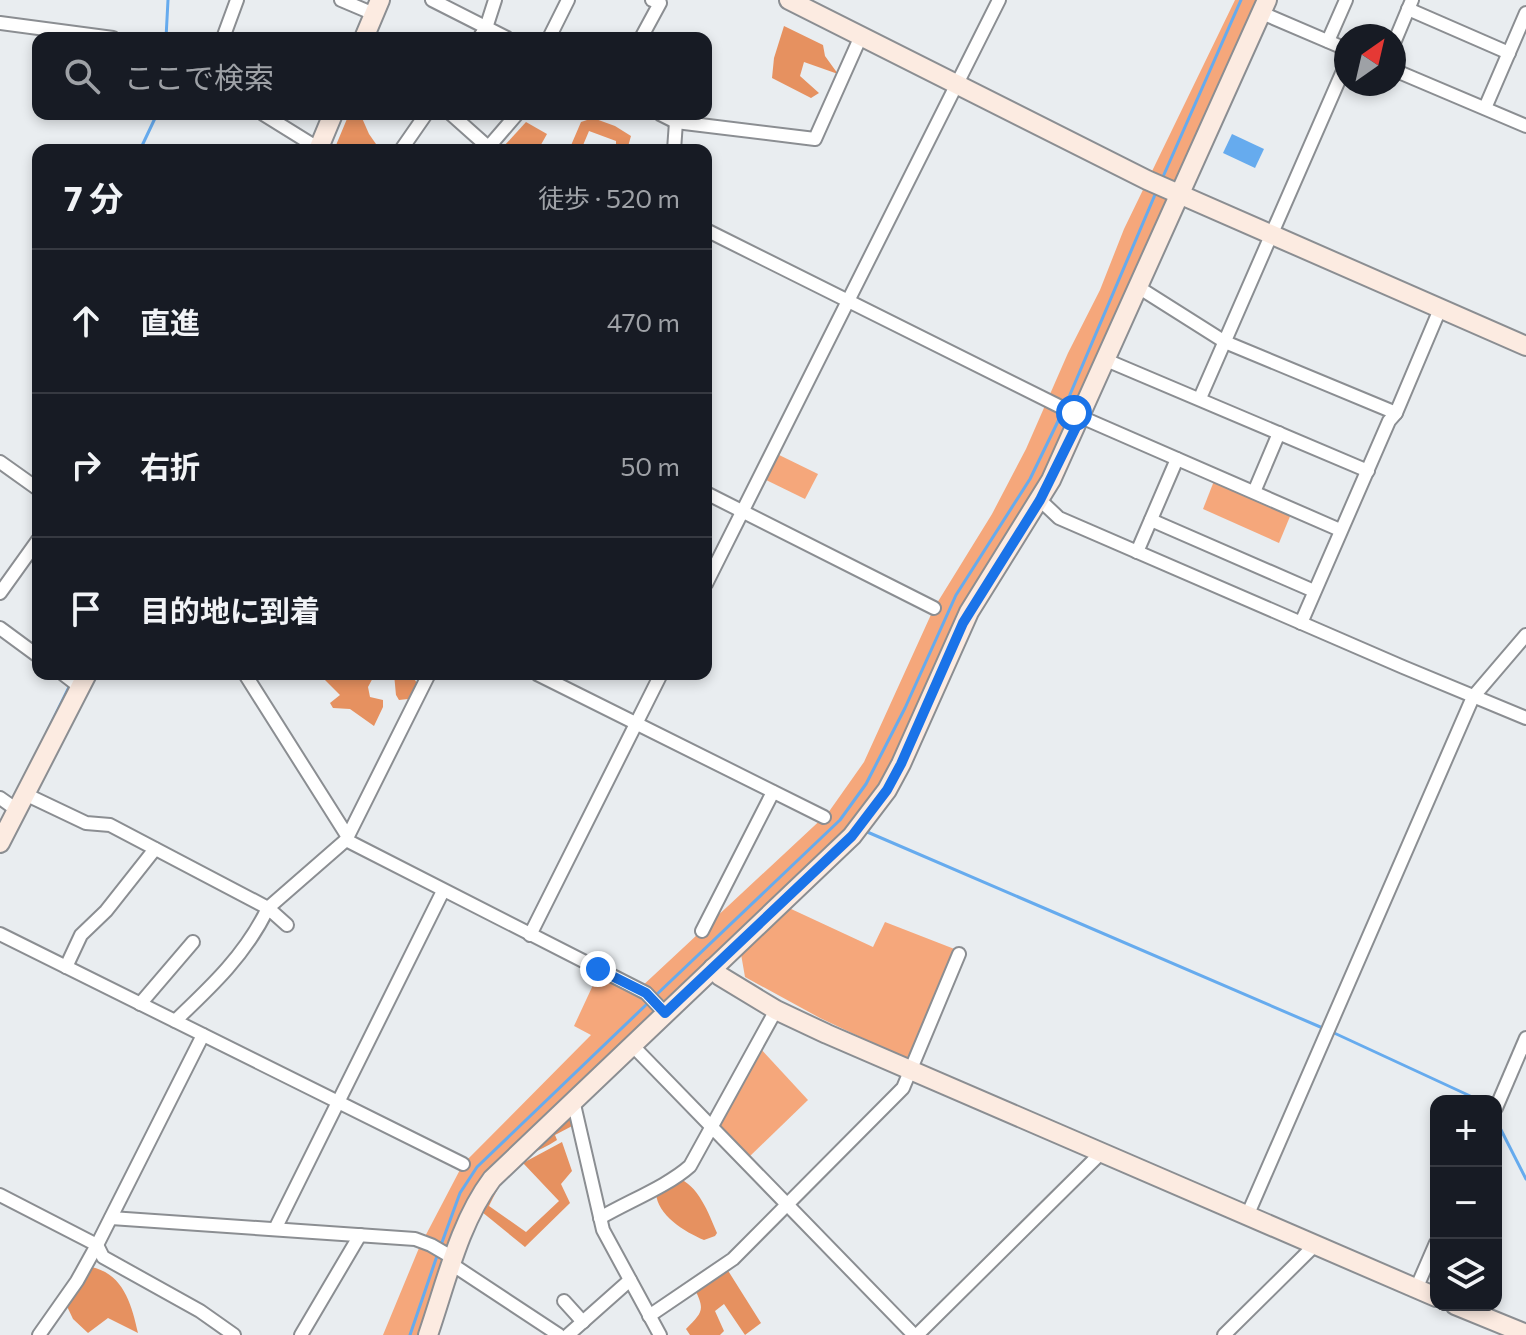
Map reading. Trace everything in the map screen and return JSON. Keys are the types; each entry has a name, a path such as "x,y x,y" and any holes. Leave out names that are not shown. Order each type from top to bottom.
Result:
{"street":[{"path":"225,32 237,0"},
{"path":"341,0 377,7 367,32"},
{"path":"432,0 480,32"},
{"path":"482,32 495,0"},
{"path":"552,32 568,0"},
{"path":"789,0 1147,180 1526,346"},
{"path":"712,572 999,0"},
{"path":"1328,41 1346,0"},
{"path":"644,32 658,1"},
{"path":"1402,24 1410,4 1509,53"},
{"path":"428,1335 481,1194 510,1159 632,1045 663,1011 713,968 852,836 868,817 901,764 969,612 1040,500 1264,6 1334,44"},
{"path":"1485,108 1526,13"},
{"path":"0,23 68,32"},
{"path":"672,120 815,139 861,36"},
{"path":"1406,75 1526,126"},
{"path":"1200,398 1334,92"},
{"path":"273,120 311,144"},
{"path":"321,144 331,120"},
{"path":"405,144 422,120"},
{"path":"457,120 483,144"},
{"path":"491,144 512,120"},
{"path":"674,144 676,122"},
{"path":"712,233 1078,415 1340,530"},
{"path":"1138,287 1225,342 1396,413"},
{"path":"1301,623 1440,309"},
{"path":"1106,360 1368,471"},
{"path":"1254,492 1279,433"},
{"path":"1137,552 1177,459"},
{"path":"0,462 32,485"},
{"path":"712,496 934,608"},
{"path":"1040,500 1059,518 1526,718"},
{"path":"1151,520 1314,591"},
{"path":"0,593 32,548"},
{"path":"0,628 32,652"},
{"path":"1247,1216 1473,697 1526,635"},
{"path":"0,843 83,680"},
{"path":"249,680 347,839 646,993 663,1011"},
{"path":"175,1021 233,965 268,908 347,839 426,680"},
{"path":"549,680 824,817"},
{"path":"530,935 658,680"},
{"path":"702,931 773,792"},
{"path":"0,798 86,823 110,825 268,908 287,925"},
{"path":"66,967 81,935 106,911 155,849"},
{"path":"275,1229 443,891"},
{"path":"0,934 463,1164"},
{"path":"140,1004 193,942"},
{"path":"649,1316 733,1259 903,1088 959,954"},
{"path":"713,968 720,976 776,1010 910,1071 1430,1295"},
{"path":"600,1218 677,1178 698,1154 776,1010"},
{"path":"39,1335 77,1281 97,1245 203,1035"},
{"path":"1502,1095 1526,1038"},
{"path":"632,1045 916,1335 1101,1153"},
{"path":"573,1100 603,1230 660,1335"},
{"path":"0,1195 97,1245 103,1257 200,1311 234,1335"},
{"path":"111,1218 415,1239 431,1245 559,1335"},
{"path":"301,1335 360,1235"},
{"path":"1224,1335 1315,1245"},
{"path":"1416,1289 1430,1257"},
{"path":"568,1335 630,1280"},
{"path":"564,1301 593,1335"},
{"path":"1470,1311 1526,1334"}],"shaded area":[{"path":"1235,0 1267,0 1079,421 965,609 881,798 479,1199 425,1335 383,1335 419,1248 463,1164 591,1035 574,1026 600,970 639,989 828,813 864,762 934,608 992,514 1026,449 1068,353 1100,290 1124,229"},
{"path":"784,26 823,45 825,56 838,74 804,62 800,76 819,93 811,98 772,78 774,58"},
{"path":"346,120 363,120 376,144 336,144"},
{"path":"598,120 615,126 631,136 629,144 616,144 616,141 589,131 584,144 572,144 581,122"},
{"path":"526,122 547,134 541,144 506,144"},
{"path":"773,452 818,474 805,499 760,477"},
{"path":"1214,481 1291,514 1279,543 1203,509"},
{"path":"325,680 372,680 368,687 370,697 383,700 374,726 350,709 333,708 330,703 340,695"},
{"path":"395,680 415,680 422,689 417,698 399,700"},
{"path":"789,908 873,947 885,922 957,950 909,1060 820,1018 745,977 741,954"},
{"path":"760,1048 808,1100 747,1159 711,1126"},
{"path":"569,1111 574,1125 555,1135 557,1140 516,1165 489,1206 526,1232 559,1201 523,1163 562,1142 572,1171 561,1184 570,1203 525,1247 482,1212 495,1185"},
{"path":"677,1178 691,1186 702,1201 717,1233 715,1236 704,1240 697,1237 673,1222 661,1208 656,1193"},
{"path":"86,1266 108,1274 123,1289 138,1333 108,1318 88,1333 73,1319 64,1300"},
{"path":"727,1269 761,1323 745,1335 724,1304 715,1311 724,1331 720,1335 690,1335 686,1329 701,1307 695,1290"}],"water":[{"path":"1232,134 1264,149 1255,168 1223,153"}],"waterway":[{"path":"166,32 168,0"},
{"path":"1162,179 1241,0"},
{"path":"143,144 154,120"},
{"path":"1066,404 1157,190"},
{"path":"654,997 840,820 866,784 905,708 956,595 1030,479 1063,411"},
{"path":"47,732 70,685"},
{"path":"865,831 1325,1029"},
{"path":"441,1245 460,1193 477,1167 648,1003"},
{"path":"1332,1032 1468,1095"},
{"path":"1502,1132 1526,1179"},
{"path":"410,1335 438,1253"}],"route":[{"path":"598,969 646,993 665,1013 852,836 887,790 963,623 1051,480 1081,417 1074,413"}]}
